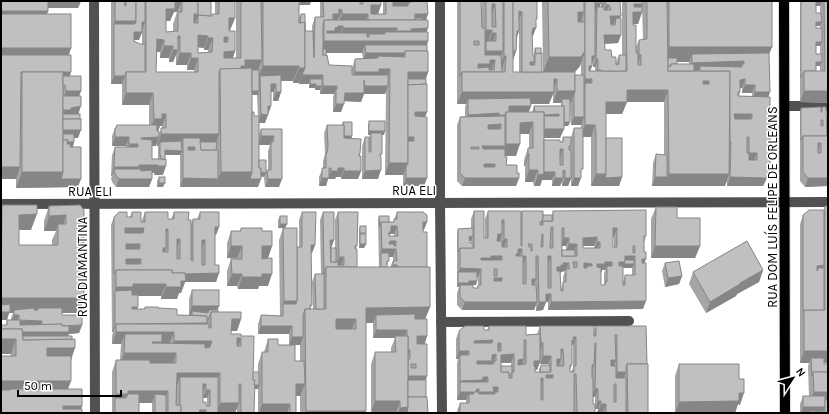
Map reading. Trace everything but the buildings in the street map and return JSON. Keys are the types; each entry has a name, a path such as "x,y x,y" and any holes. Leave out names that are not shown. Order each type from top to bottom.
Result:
{"main road":[{"name":"RUA DOM LUÍS FELIPE DE ORLEANS","path":"784,1 785,413"}],"street":[{"name":"RUA DIAMANTINA","path":"94,1 95,413"},
{"path":"440,1 440,322 442,413"},
{"path":"784,106 828,106"},
{"name":"RUA ELI","path":"1,204 828,202"},
{"path":"440,322 630,321"}]}
